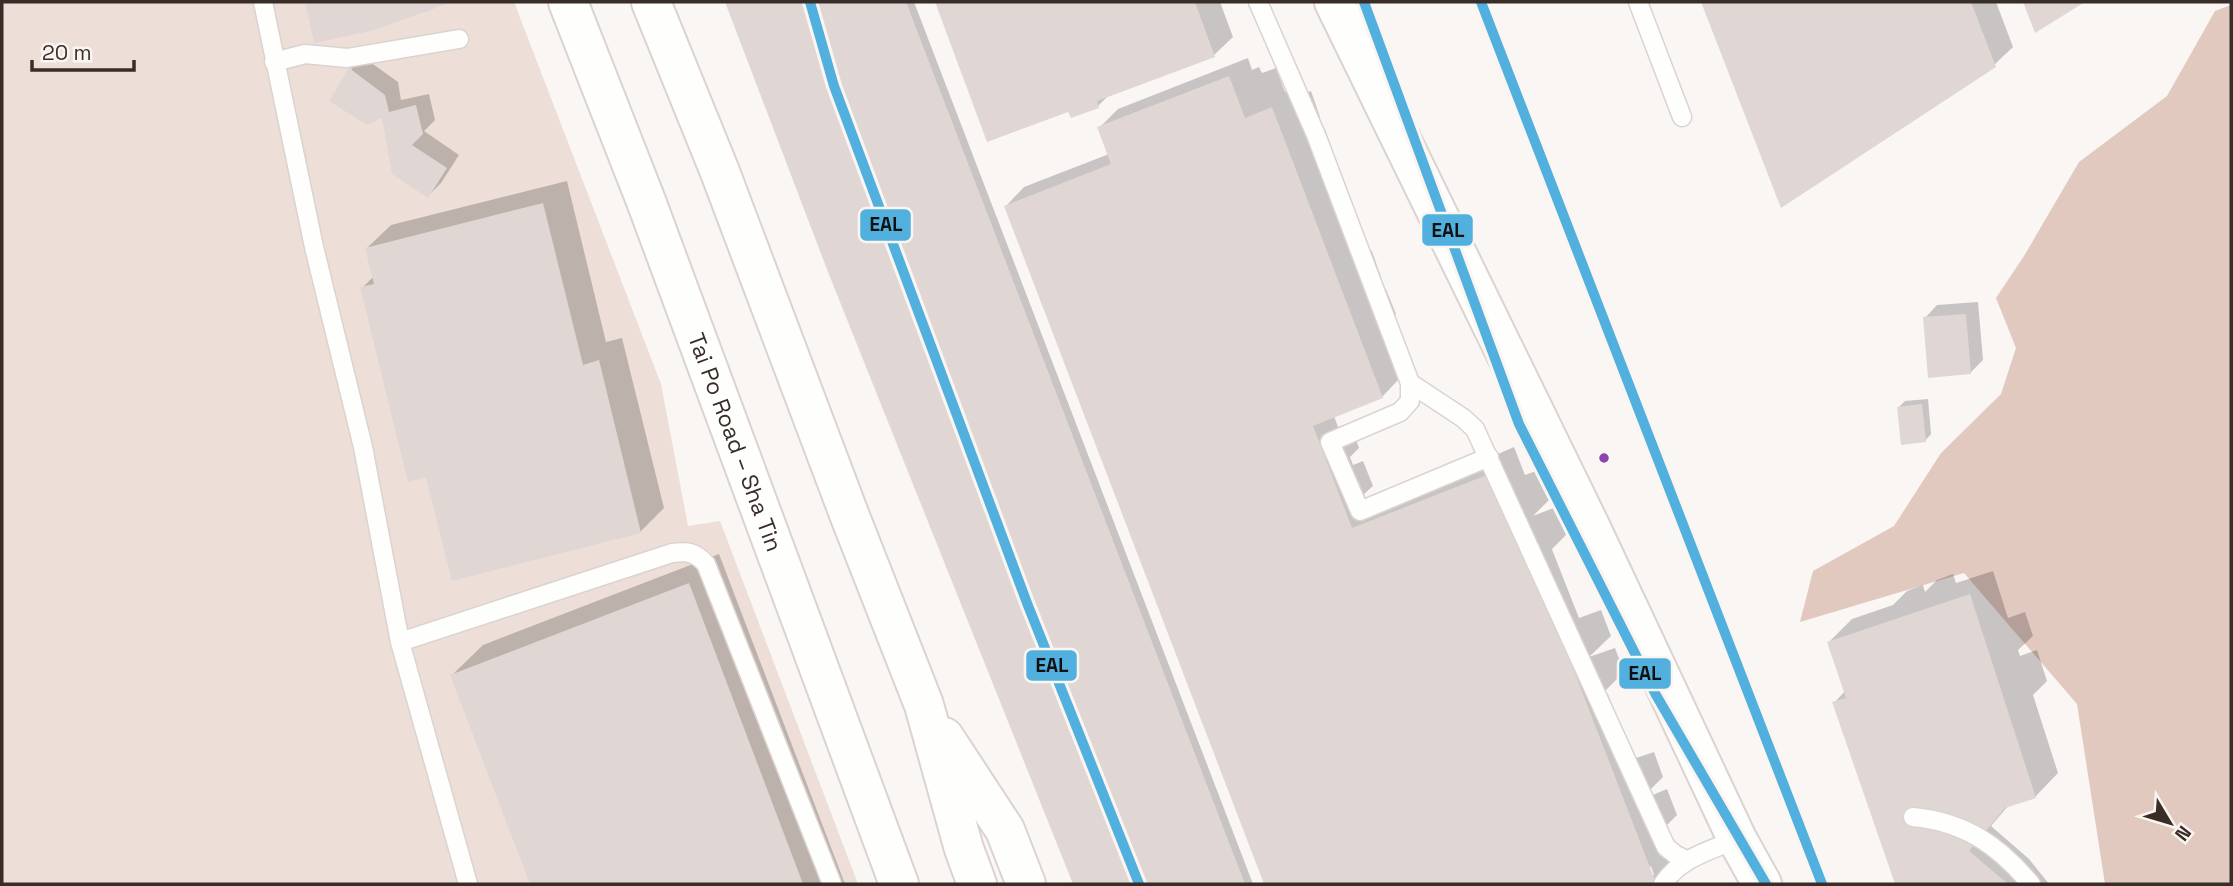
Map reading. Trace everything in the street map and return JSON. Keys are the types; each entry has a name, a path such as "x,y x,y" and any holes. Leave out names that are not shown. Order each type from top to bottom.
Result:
{"main road":[{"name":"Tai Po Road – Sha Tin","path":"568,2 646,201 899,884"},
{"path":"651,2 720,172 924,705 964,849 977,884"},
{"path":"1334,2 1584,514 1737,839 1762,884"},
{"path":"924,705 1005,830 1026,884"}],"lane":[{"path":"263,2 314,247 363,447 400,642 468,884"},
{"path":"1258,2 1316,135 1410,383 1409,401 1400,412 1330,442 1360,511 1489,457"},
{"path":"1638,2 1682,117"},
{"path":"274,62 305,54 346,58 458,39"},
{"path":"1410,383 1475,429 1666,847 1686,860"},
{"path":"400,642 672,553 687,551 697,554 706,565 832,884"},
{"path":"1913,817 1936,819 1959,826 1981,838 2031,884"},
{"path":"1664,882 1686,860 1737,839"},
{"path":"1664,882 1666,847"}],"shaded area":[{"path":"2,2 514,2 661,384 688,526 720,521 858,884 2,884"},
{"path":"2231,5 2231,884 2105,884 2077,704 1964,573 1800,622 1813,571 1894,526 1941,453 2001,394 2016,348 1996,298 2079,162 2167,96 2215,11"}],"building":[{"path":"305,2 451,2 375,30 314,43"},
{"path":"725,2 906,2 1245,884 1073,884 828,272"},
{"path":"935,2 1195,2 1215,57 1097,101 1099,108 1071,118 1068,112 987,142"},
{"path":"1701,2 1971,2 1996,67 1781,208"},
{"path":"2023,2 2085,2 2035,33"},
{"path":"349,68 385,95 389,112 416,105 423,134 412,145 447,168 428,198 392,174 382,118 367,125 329,101"},
{"path":"1229,76 1245,118 1272,107 1383,398 1313,426 1352,528 1497,471 1656,883 1264,884 1004,206 1111,164 1097,127"},
{"path":"543,203 583,365 599,360 641,533 452,581 426,477 408,482 360,287 374,284 365,248"},
{"path":"1966,314 1971,374 1928,378 1923,317"},
{"path":"1922,404 1926,442 1901,445 1897,407"},
{"path":"689,583 803,884 530,884 450,675"},
{"path":"1970,594 2036,798 2005,808 1969,851 2008,884 1895,884 1832,702 1846,698 1827,642"}],"transit line":[{"name":"EAL","path":"810,2 834,86 1027,603 1139,884"},
{"name":"EAL","path":"1364,2 1519,424 1656,695 1766,884"},
{"name":"EAL","path":"1481,2 1822,884"}]}
